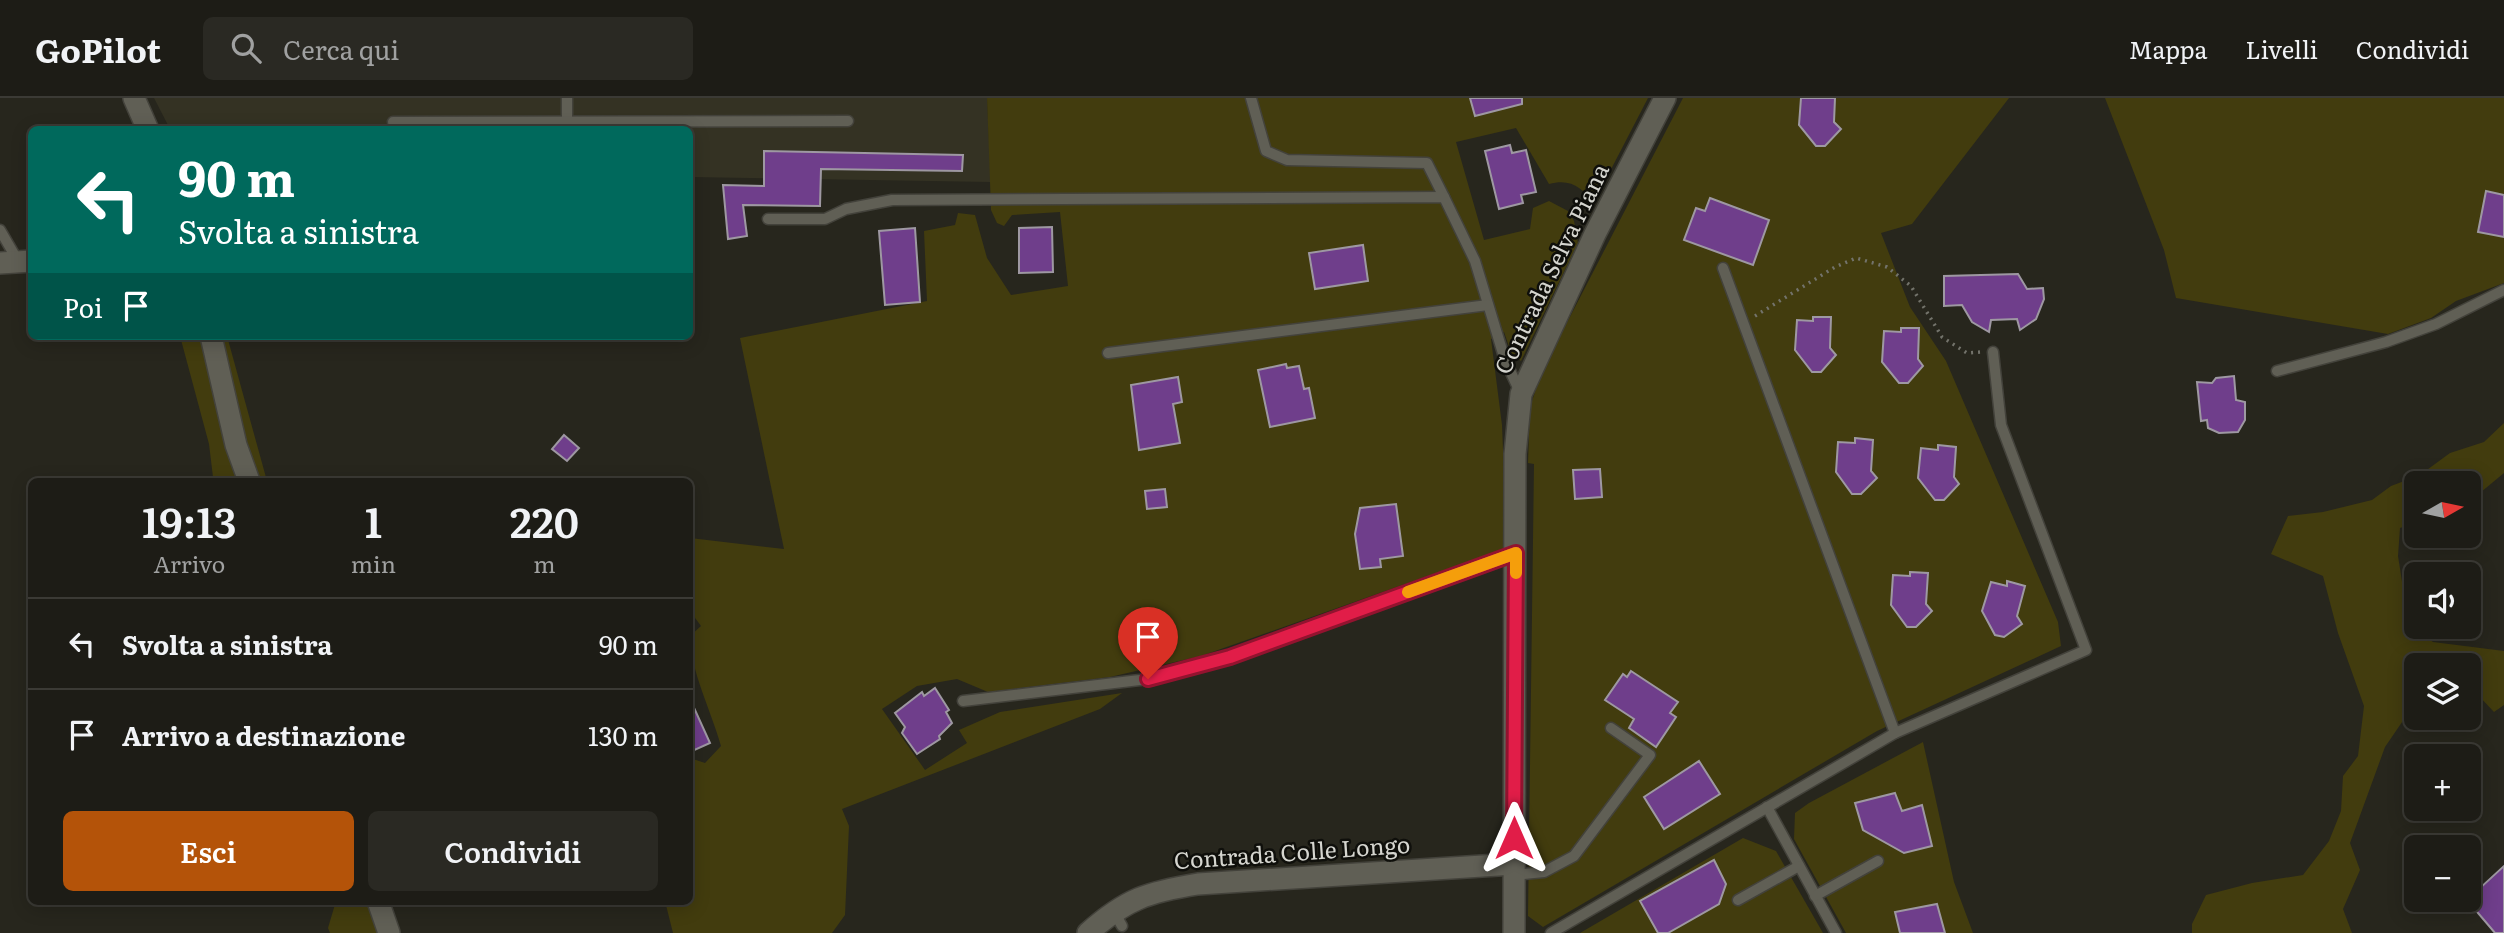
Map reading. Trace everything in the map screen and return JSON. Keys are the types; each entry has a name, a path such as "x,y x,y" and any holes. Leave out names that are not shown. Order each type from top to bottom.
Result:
{"street":[{"path":"134,98 146,126"},
{"name":"Contrada Selva Piana","path":"1514,933 1515,454 1521,394 1595,234 1665,98"},
{"path":"212,340 236,445 248,478"},
{"name":"Contrada Colle Longo","path":"1087,933 1117,918 1159,890 1198,884 1514,870"},
{"path":"379,905 389,933"}],"lane":[{"path":"566,98 567,122"},
{"path":"1251,98 1266,150 1287,160 1427,163 1475,261 1504,360 1521,394"},
{"path":"393,122 848,121"},
{"path":"768,219 825,219 846,209 892,200 1444,197"},
{"path":"0,230 16,262"},
{"path":"1723,268 1895,733"},
{"path":"2277,371 2386,342 2436,324 2504,289"},
{"path":"1108,353 1488,305"},
{"path":"1551,933 1895,733 2086,650 2001,425 1993,352"},
{"path":"963,701 1148,679 1230,657 1516,553"},
{"path":"1514,870 1544,872 1574,856 1650,755 1611,728"},
{"path":"1767,807 1836,933"},
{"path":"1815,895 1878,861"},
{"path":"1738,900 1799,866"}],"path":[{"path":"1744,323 1835,267 1856,258 1887,267 1911,286 1942,337 1967,353 1993,352"}],"shaded area":[{"path":"154,98 987,98 991,182 693,177 693,126 168,126"},
{"path":"987,98 1648,98 1593,204 1575,185 1563,182 1549,184 1516,128 1456,142 1484,240 1530,229 1533,208 1549,201 1568,211 1574,221 1578,243 1521,361 1512,355 1504,332 1491,339 1502,425 1507,548 1201,656 1110,677 988,692 957,679 917,686 882,709 925,770 967,743 959,730 1000,712 1122,693 1100,709 842,809 849,826 845,915 832,933 673,933 666,905 693,905 693,759 705,763 721,746 693,662 693,633 701,626 693,615 693,538 784,549 740,338 927,301 924,231 955,225 958,213 975,215 987,258 1011,295 1068,286 1060,212 1012,215 1004,226 997,223 991,210"},
{"path":"1683,98 2009,98 1912,224 1881,233 1910,307 1946,361 2058,622 2061,646 1877,731 1543,927 1528,916 1534,464 1528,463 1530,407 1542,371"},
{"path":"2105,98 2504,98 2504,283 2456,301 2431,318 2388,334 2176,298 2164,250"},
{"path":"181,340 228,340 266,478 214,478 209,444"},
{"path":"2504,423 2504,473 2482,491 2482,471 2425,471 2450,453 2484,442"},
{"path":"2404,481 2404,527 2400,528 2398,556 2404,594 2404,639 2428,639 2433,642 2504,651 2504,705 2494,712 2481,698 2481,653 2404,653 2404,719 2385,747 2350,843 2360,870 2343,909 2352,933 2192,933 2192,924 2206,895 2252,883 2303,875 2329,841 2341,811 2343,776 2358,756 2364,706 2338,633 2323,576 2271,554 2288,516 2323,512 2372,500 2391,486"},
{"path":"1923,742 1954,882 1973,933 1846,933 1794,839 1795,813"},
{"path":"1743,838 1776,851 1823,933 1580,933"},
{"path":"335,905 390,905 401,933 330,933 328,928"}],"building":[{"path":"1470,98 1522,98 1522,104 1475,116"},
{"path":"1801,98 1835,98 1834,122 1841,129 1825,146 1816,146 1799,125"},
{"path":"1510,145 1512,153 1526,150 1536,192 1521,195 1523,203 1499,209 1485,151"},
{"path":"764,151 963,155 962,171 821,169 820,206 743,205 747,236 728,239 723,185 764,186"},
{"path":"2486,191 2504,195 2504,237 2478,232"},
{"path":"1710,198 1769,220 1753,265 1684,240 1696,208 1705,211"},
{"path":"1052,227 1053,272 1019,273 1019,228"},
{"path":"915,228 920,302 885,305 879,231"},
{"path":"1363,245 1368,281 1315,289 1309,253"},
{"path":"2018,274 2027,289 2043,288 2044,299 2036,319 2020,330 2017,319 1991,320 1989,332 1972,322 1962,305 1944,306 1944,276"},
{"path":"1813,317 1831,317 1830,348 1836,355 1821,372 1812,372 1795,350 1797,320 1813,321"},
{"path":"1901,328 1919,328 1918,359 1923,366 1908,383 1899,383 1882,362 1884,331 1901,332"},
{"path":"1286,364 1287,368 1299,366 1304,389 1309,388 1315,418 1270,427 1258,370"},
{"path":"2234,376 2236,400 2245,402 2245,420 2238,432 2219,433 2208,428 2207,420 2201,421 2197,382 2212,383 2216,378"},
{"path":"1178,377 1182,402 1173,404 1180,443 1139,450 1131,385"},
{"path":"564,435 579,448 567,461 552,449"},
{"path":"1855,438 1873,440 1871,471 1877,478 1861,494 1852,494 1836,472 1838,442 1855,443"},
{"path":"1938,445 1956,447 1954,477 1959,484 1944,500 1935,500 1918,478 1921,448 1938,450"},
{"path":"1600,469 1602,497 1575,499 1573,470"},
{"path":"1165,489 1167,507 1147,509 1145,491"},
{"path":"1396,504 1403,556 1380,559 1381,567 1360,569 1355,534 1360,508"},
{"path":"1910,572 1928,573 1926,604 1932,611 1916,627 1907,627 1891,605 1893,575 1910,576"},
{"path":"2007,581 2025,586 2017,616 2022,624 2004,637 1995,635 1982,611 1991,582 2007,586"},
{"path":"1631,671 1678,702 1670,713 1676,717 1656,747 1629,728 1634,719 1605,700 1623,674 1627,677"},
{"path":"935,688 949,710 946,712 952,723 939,736 940,739 917,754 902,733 905,727 895,713 922,692 924,696"},
{"path":"693,706 710,743 693,751"},
{"path":"1699,761 1720,794 1664,829 1644,797"},
{"path":"1895,793 1902,811 1922,805 1932,846 1904,853 1863,830 1855,803"},
{"path":"1714,860 1726,884 1719,904 1668,933 1658,933 1640,901"},
{"path":"2504,866 2504,933 2495,933 2477,912 2481,912 2481,887"},
{"path":"1937,904 1945,933 1900,933 1895,912"}],"slow traffic":[{"path":"1408,592 1516,553 1516,573"}],"route":[{"path":"1148,679 1230,657 1516,553 1514,838"}]}
